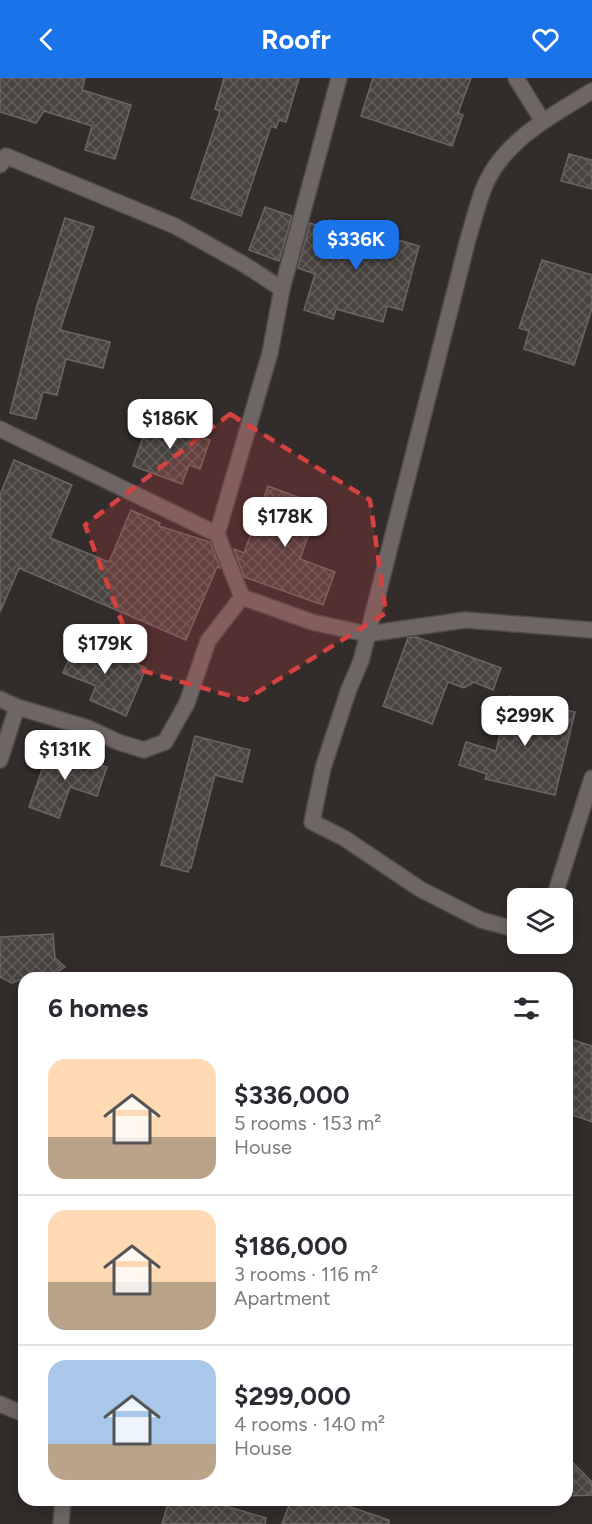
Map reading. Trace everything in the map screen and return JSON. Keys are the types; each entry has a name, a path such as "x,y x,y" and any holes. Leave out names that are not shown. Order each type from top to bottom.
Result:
{"street":[{"path":"339,78 282,289 270,353 217,534 242,597 312,622 367,634 465,620 592,630"},
{"path":"516,78 542,120"},
{"path":"507,927 481,920 420,890 344,838 312,822 323,768 349,689 361,661 468,239 484,188 504,154 542,120 592,92"},
{"path":"0,165 6,156 175,226 245,265 282,289"},
{"path":"0,429 217,534"},
{"path":"0,699 17,707 88,728 118,742 144,750 165,742 187,703 208,641 242,597"},
{"path":"0,760 17,707"},
{"path":"557,888 592,778"},
{"path":"0,1404 18,1412"},
{"path":"61,1524 62,1506"}],"highlighted area":[{"path":"230,414 370,500 386,613 245,700 140,670 85,525"}],"building":[{"path":"0,78 85,78 82,90 131,105 115,159 85,150 92,126 44,111 36,123 0,112"},
{"path":"224,78 299,78 286,122 279,120 276,128 271,126 241,216 191,198 220,111 215,109"},
{"path":"373,78 471,78 458,113 463,115 452,146 361,116"},
{"path":"569,154 592,160 592,189 561,181"},
{"path":"265,207 292,216 279,261 249,250"},
{"path":"65,218 94,227 60,330 110,342 103,368 66,359 57,395 43,392 36,419 10,413 37,306"},
{"path":"330,220 419,246 402,310 387,306 383,322 336,309 333,319 304,310 315,274 298,268 310,223 327,229"},
{"path":"542,260 592,275 592,308 574,365 524,349 529,331 519,328"},
{"path":"151,415 187,427 186,432 210,440 200,469 189,465 182,484 133,466"},
{"path":"14,460 72,485 50,538 109,562 131,510 160,523 159,526 210,542 220,568 217,567 186,640 19,568 0,612 0,495"},
{"path":"268,486 319,505 300,559 335,572 323,605 244,577 234,549 244,553"},
{"path":"78,636 146,668 126,716 90,700 96,686 63,673"},
{"path":"416,637 501,668 493,690 474,682 464,688 448,682 432,724 383,706 408,638"},
{"path":"509,696 575,712 555,795 485,779 487,774 459,765 466,742 496,751"},
{"path":"195,736 250,750 242,782 215,775 191,868 189,867 188,872 161,865"},
{"path":"50,747 107,767 97,796 70,787 59,818 29,807"},
{"path":"53,934 55,958 65,967 57,972 18,972 18,980 12,983 0,977 0,937"},
{"path":"573,1040 592,1046 592,1122 573,1115"},
{"path":"573,1463 592,1482 592,1495 573,1496"},
{"path":"167,1506 225,1506 266,1518 265,1524 162,1524"},
{"path":"289,1506 348,1506 389,1520 389,1524 282,1524"}]}
